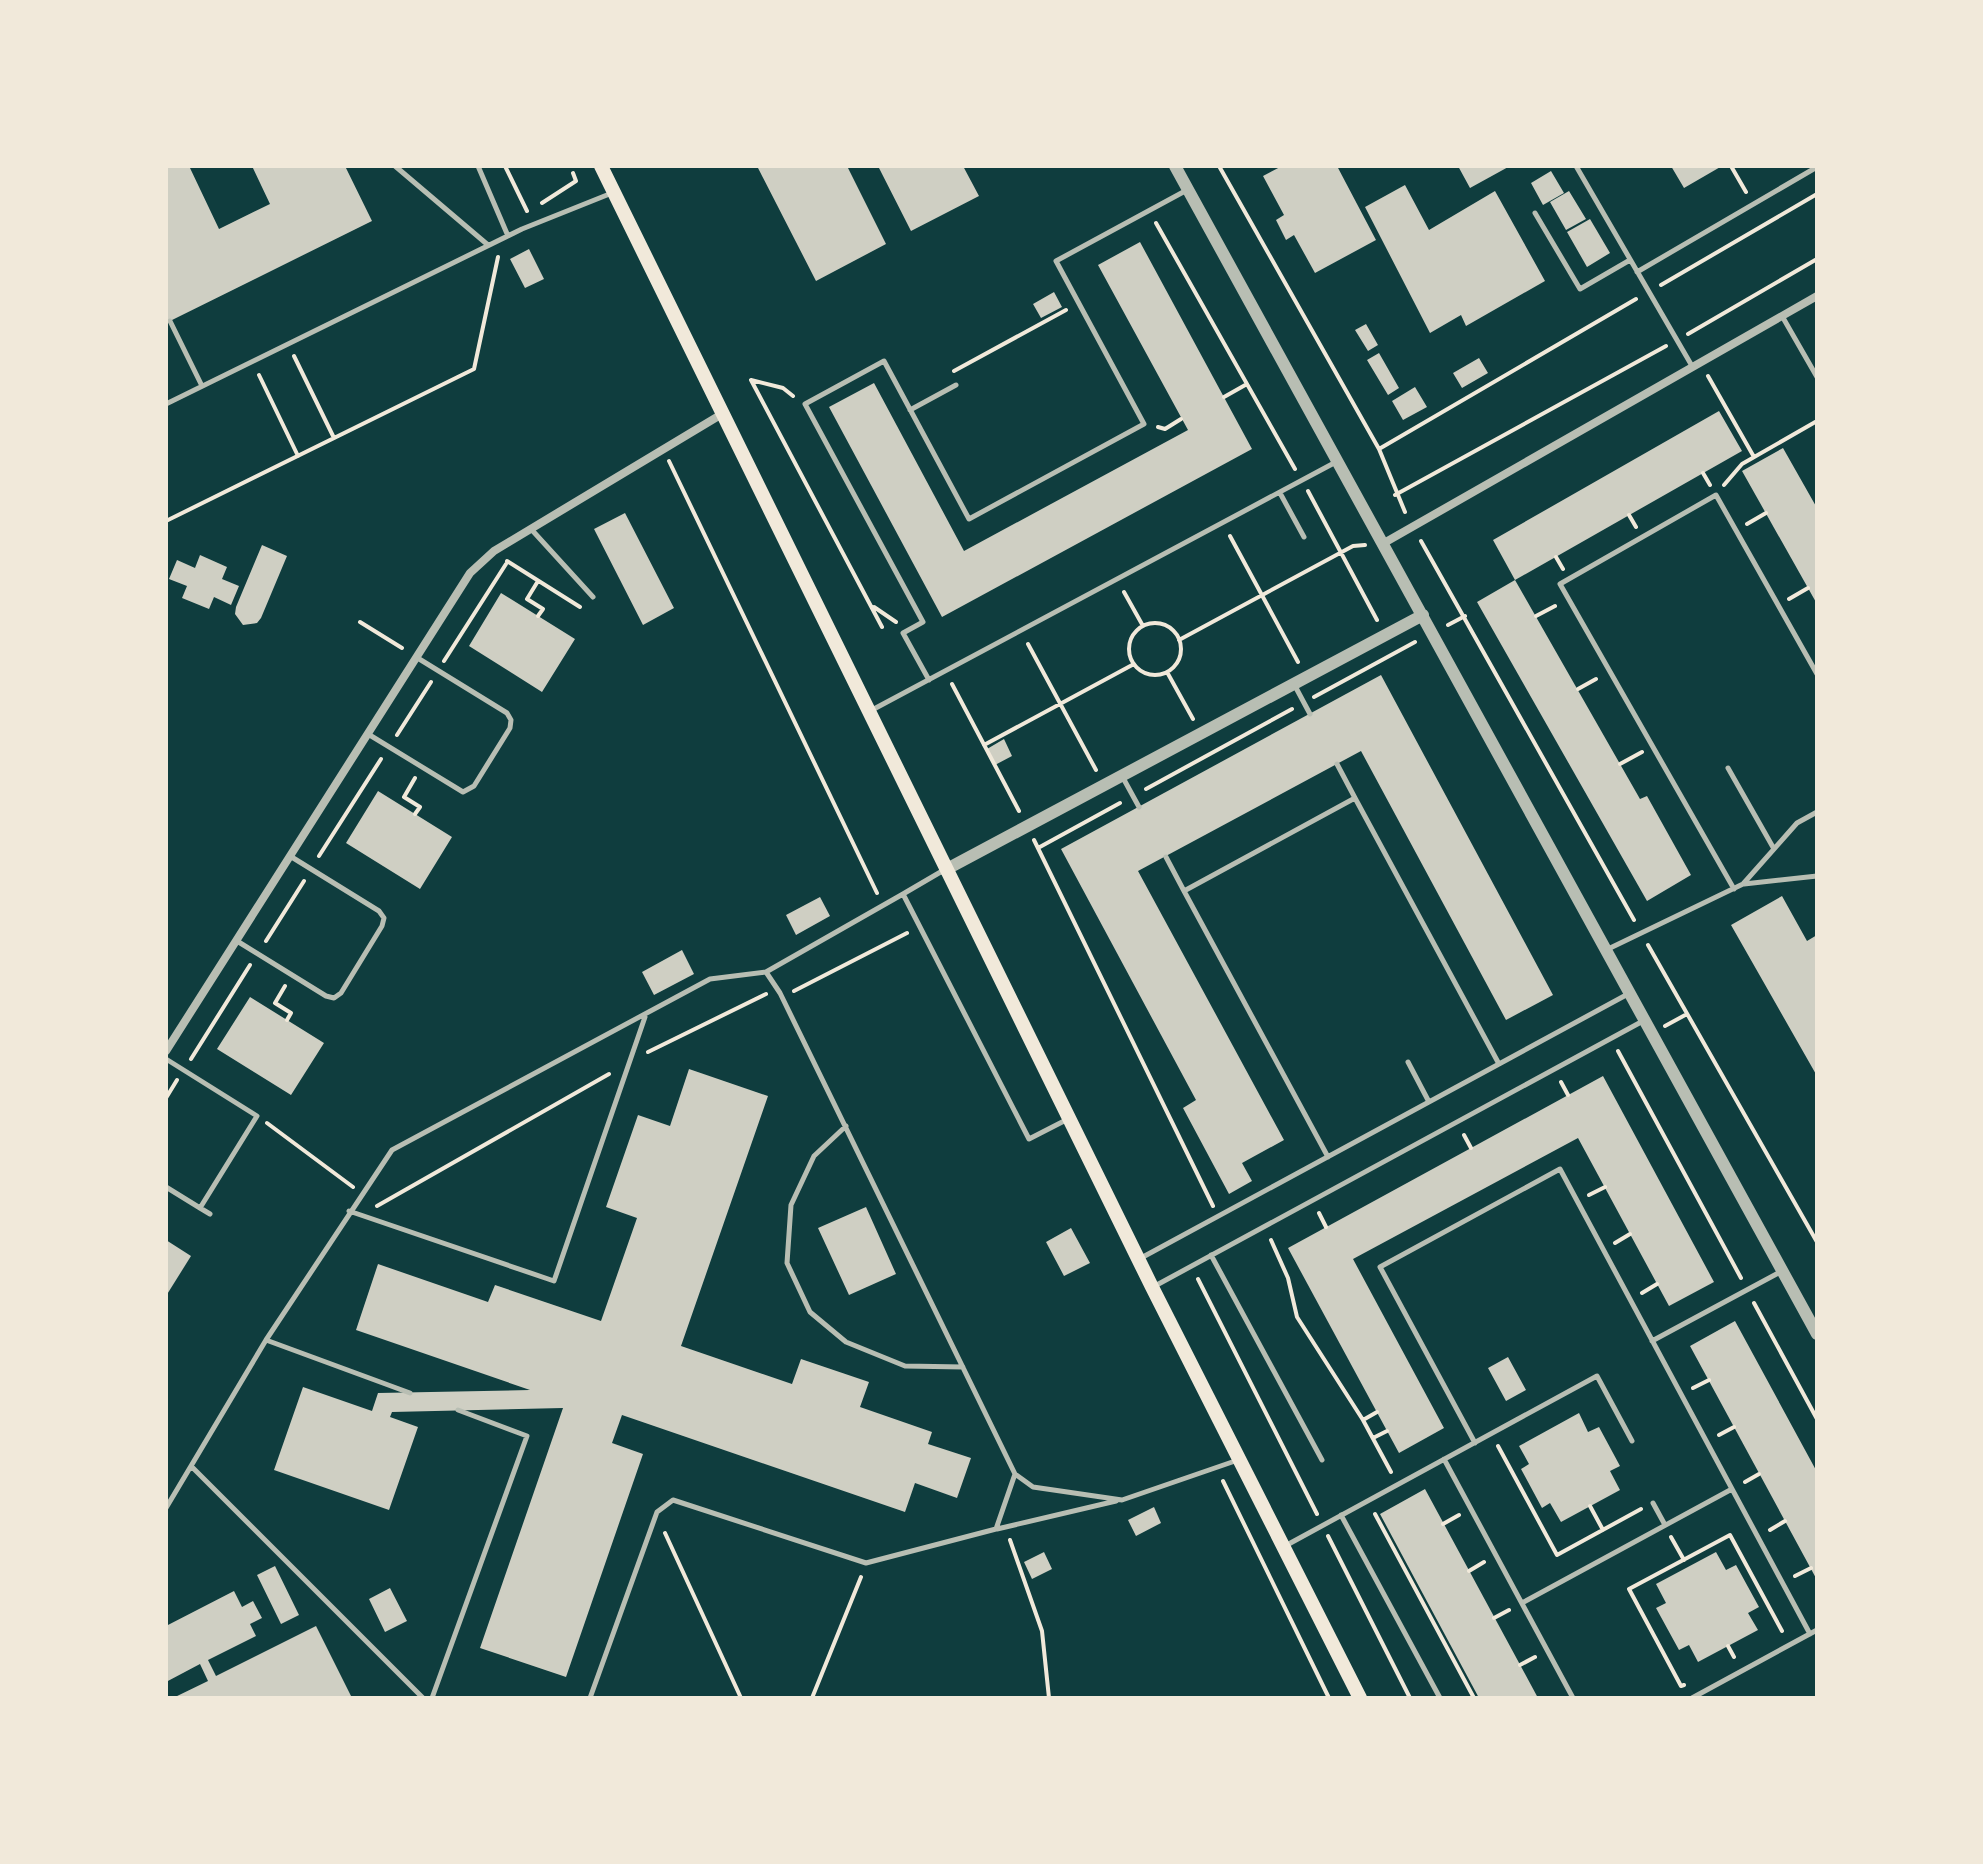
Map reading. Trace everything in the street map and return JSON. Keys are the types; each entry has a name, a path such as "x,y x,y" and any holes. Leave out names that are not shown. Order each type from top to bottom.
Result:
{"main road":[{"path":"601,166 1068,1119 1360,1698"}],"street":[{"path":"1175,166 1817,1334"},
{"path":"1384,543 1817,296"},
{"path":"166,1051 470,573 494,551 722,414"},
{"path":"945,870 1423,615"}],"lane":[{"path":"395,166 488,245"},
{"path":"478,166 505,228 505,237"},
{"path":"1576,166 1677,340 1696,365"},
{"path":"1637,272 1817,167"},
{"path":"929,680 903,633 923,622 805,404 884,361 969,519 1144,424 1056,261 1188,189"},
{"path":"166,404 534,223 613,192"},
{"path":"1535,213 1580,289 1630,260"},
{"path":"1782,316 1817,377"},
{"path":"170,321 202,386"},
{"path":"910,410 956,385"},
{"path":"868,713 1338,461"},
{"path":"1280,493 1304,537"},
{"path":"1734,889 1560,584 1716,495 1817,674"},
{"path":"531,529 593,597"},
{"path":"367,733 463,792 471,790 481,775 510,728 511,720 507,713 416,657"},
{"path":"1294,683 1310,714"},
{"path":"1337,764 1499,1064"},
{"path":"1728,768 1774,849"},
{"path":"1122,775 1139,807"},
{"path":"1184,891 1355,798"},
{"path":"1605,950 1743,884 1797,823 1817,812"},
{"path":"236,940 326,996 334,998 341,993 384,918 379,911 290,855"},
{"path":"1166,857 1328,1157"},
{"path":"166,1508 266,1340 392,1150 710,979 766,972 945,870"},
{"path":"1743,884 1817,876"},
{"path":"903,894 1029,1139 1068,1119"},
{"path":"766,972 846,1126 1015,1474 1033,1487 1122,1500"},
{"path":"1138,1259 1629,994"},
{"path":"349,1211 554,1281 646,1016"},
{"path":"1152,1287 1644,1020"},
{"path":"166,1059 257,1116 200,1208"},
{"path":"1408,1062 1429,1102"},
{"path":"846,1126 814,1156 791,1205 787,1263 810,1312 846,1342 905,1366 963,1367"},
{"path":"1475,1443 1380,1267 1560,1169 1810,1634"},
{"path":"166,1187 210,1214"},
{"path":"1211,1255 1322,1460"},
{"path":"1652,1341 1782,1270"},
{"path":"266,1340 410,1393"},
{"path":"1284,1546 1597,1376 1632,1441"},
{"path":"432,1698 527,1436 458,1410"},
{"path":"1444,1459 1573,1698"},
{"path":"590,1698 657,1512 673,1500 866,1563 1005,1526 1122,1500 1238,1460"},
{"path":"192,1467 423,1698"},
{"path":"996,1529 1015,1474"},
{"path":"1522,1603 1732,1489"},
{"path":"1653,1503 1665,1525"},
{"path":"1341,1515 1440,1698"},
{"path":"1692,1698 1817,1630"}],"path":[{"path":"505,166 534,223"},
{"path":"1219,166 1379,449 1395,495 1634,921"},
{"path":"1731,166 1753,204"},
{"path":"505,228 576,181 573,173"},
{"path":"1379,449 1817,194"},
{"path":"1149,210 1385,634"},
{"path":"166,521 474,369 505,237"},
{"path":"1395,495 1817,259"},
{"path":"944,376 1079,303"},
{"path":"288,344 334,438"},
{"path":"252,362 298,456"},
{"path":"1696,365 1754,457"},
{"path":"783,388 751,380 882,627"},
{"path":"1224,397 1247,384"},
{"path":"1144,424 1165,429 1181,419"},
{"path":"1716,495 1742,464 1817,421"},
{"path":"670,462 884,906"},
{"path":"1223,523 1306,677"},
{"path":"1179,640 1353,546 1384,543"},
{"path":"184,1070 507,561 585,610 593,597"},
{"path":"1117,579 1143,626"},
{"path":"538,581 527,599 543,609 538,616"},
{"path":"1536,616 1569,598"},
{"path":"871,605 909,630"},
{"path":"1038,848 1465,616"},
{"path":"360,622 401,648"},
{"path":"1151,623 1168,626 1179,640 1180,654 1167,672 1146,674 1134,664 1130,656 1131,639 1143,626 1151,623"},
{"path":"1021,631 1104,785"},
{"path":"984,745 1134,664"},
{"path":"1578,689 1610,671"},
{"path":"945,672 1027,826 1218,1216"},
{"path":"1167,672 1200,733"},
{"path":"1620,764 1652,746"},
{"path":"415,778 404,797 420,807 415,814"},
{"path":"1646,943 1817,1242"},
{"path":"287,984 275,1003 291,1013 287,1020"},
{"path":"1618,1051 1817,1419"},
{"path":"1561,1082 1568,1095"},
{"path":"273,1128 346,1182"},
{"path":"1464,1135 1471,1148"},
{"path":"1581,1184 1594,1208"},
{"path":"1588,1196 1605,1187"},
{"path":"1319,1213 1326,1227"},
{"path":"1607,1232 1620,1256"},
{"path":"1614,1243 1630,1234"},
{"path":"1271,1240 1288,1278 1297,1317 1363,1420 1398,1484"},
{"path":"1191,1266 1410,1698"},
{"path":"1634,1281 1646,1304"},
{"path":"1641,1293 1657,1284"},
{"path":"1692,1389 1709,1380"},
{"path":"1363,1420 1377,1412"},
{"path":"1717,1436 1734,1427"},
{"path":"1373,1438 1387,1431"},
{"path":"1492,1434 1557,1555 1653,1503"},
{"path":"1217,1468 1329,1698"},
{"path":"1743,1483 1759,1474"},
{"path":"1590,1506 1603,1530"},
{"path":"657,1512 741,1698"},
{"path":"1374,1512 1474,1698"},
{"path":"1443,1524 1462,1514"},
{"path":"1768,1530 1785,1521"},
{"path":"1665,1525 1684,1560"},
{"path":"1005,1526 1042,1631 1049,1698"},
{"path":"1681,1686 1629,1589 1730,1535 1782,1631"},
{"path":"1469,1571 1488,1561"},
{"path":"812,1698 866,1563"},
{"path":"1794,1577 1811,1568"},
{"path":"1494,1618 1513,1608"},
{"path":"1728,1646 1734,1657"},
{"path":"1520,1665 1538,1655"}],"building":[{"path":"166,166 195,166 190,168 219,229 270,204 252,166 345,166 372,221 166,323"},
{"path":"757,166 847,166 886,244 816,281"},
{"path":"878,166 963,166 979,196 911,231"},
{"path":"1282,166 1337,166 1376,240 1315,273 1294,235 1286,240 1276,220 1284,215 1263,176"},
{"path":"1458,166 1510,166 1470,188"},
{"path":"1671,166 1722,166 1684,188"},
{"path":"1551,171 1564,193 1543,205 1531,183"},
{"path":"1405,185 1429,230 1495,191 1545,281 1466,326 1461,315 1430,333 1365,207"},
{"path":"1569,191 1586,219 1566,230 1550,202"},
{"path":"1590,219 1610,253 1587,267 1567,232"},
{"path":"1140,242 1252,449 942,617 829,407 874,383 964,551 1188,430 1098,265"},
{"path":"529,249 544,279 525,288 510,259"},
{"path":"1054,292 1062,307 1041,318 1033,304"},
{"path":"1366,324 1378,345 1368,351 1355,330"},
{"path":"1379,353 1399,388 1388,395 1367,360"},
{"path":"1479,358 1488,373 1462,388 1453,373"},
{"path":"1415,387 1427,407 1403,420 1392,401"},
{"path":"1719,411 1742,451 1515,580 1493,540"},
{"path":"1783,448 1817,508 1817,604 1742,471"},
{"path":"625,513 674,608 643,625 594,529"},
{"path":"262,545 287,556 261,618 257,623 243,625 235,614 236,607"},
{"path":"200,555 227,567 222,579 239,586 231,605 214,597 209,609 182,598 187,586 169,579 177,560 195,568"},
{"path":"1515,580 1640,799 1647,796 1691,875 1647,901 1477,602"},
{"path":"501,593 575,639 542,692 469,646"},
{"path":"1381,675 1553,995 1506,1020 1361,751 1138,871 1284,1140 1242,1163 1252,1181 1229,1194 1183,1108 1196,1100 1061,849"},
{"path":"1004,739 1012,756 995,765 987,749"},
{"path":"378,791 452,837 420,889 346,843"},
{"path":"1782,896 1807,941 1817,935 1817,1076 1731,925"},
{"path":"820,897 830,916 796,935 786,915"},
{"path":"682,950 694,974 654,995 642,972"},
{"path":"250,997 324,1043 291,1095 217,1049"},
{"path":"689,1069 768,1096 681,1346 792,1384 801,1359 869,1382 860,1407 932,1432 928,1444 971,1458 957,1498 915,1483 905,1512 622,1415 612,1443 643,1454 566,1677 480,1648 563,1408 392,1412 390,1417 418,1427 389,1510 274,1470 303,1387 372,1411 378,1393 530,1390 356,1330 378,1264 488,1302 495,1285 601,1321 637,1218 606,1207 638,1115 670,1126"},
{"path":"1603,1076 1714,1282 1669,1306 1578,1138 1353,1259 1444,1428 1399,1453 1288,1248"},
{"path":"866,1207 896,1274 849,1295 818,1228"},
{"path":"1071,1228 1090,1263 1064,1276 1046,1242"},
{"path":"166,1240 191,1256 166,1296"},
{"path":"1735,1321 1817,1472 1817,1580 1690,1346"},
{"path":"1508,1357 1526,1390 1506,1401 1488,1368"},
{"path":"1579,1413 1588,1432 1599,1427 1620,1466 1610,1471 1620,1490 1561,1522 1550,1503 1542,1508 1521,1469 1529,1464 1519,1446"},
{"path":"1425,1489 1538,1698 1479,1698 1380,1514"},
{"path":"1154,1507 1161,1523 1136,1536 1128,1520"},
{"path":"1044,1552 1052,1569 1032,1579 1024,1562"},
{"path":"1716,1552 1726,1570 1736,1565 1759,1607 1748,1613 1758,1630 1698,1662 1689,1645 1679,1650 1656,1608 1666,1603 1656,1584"},
{"path":"275,1566 299,1615 281,1624 257,1575"},
{"path":"390,1588 407,1621 385,1632 369,1599"},
{"path":"234,1591 242,1607 253,1601 262,1618 250,1624 256,1636 208,1660 216,1676 316,1626 352,1698 173,1698 208,1681 200,1664 166,1682 166,1626"}]}
